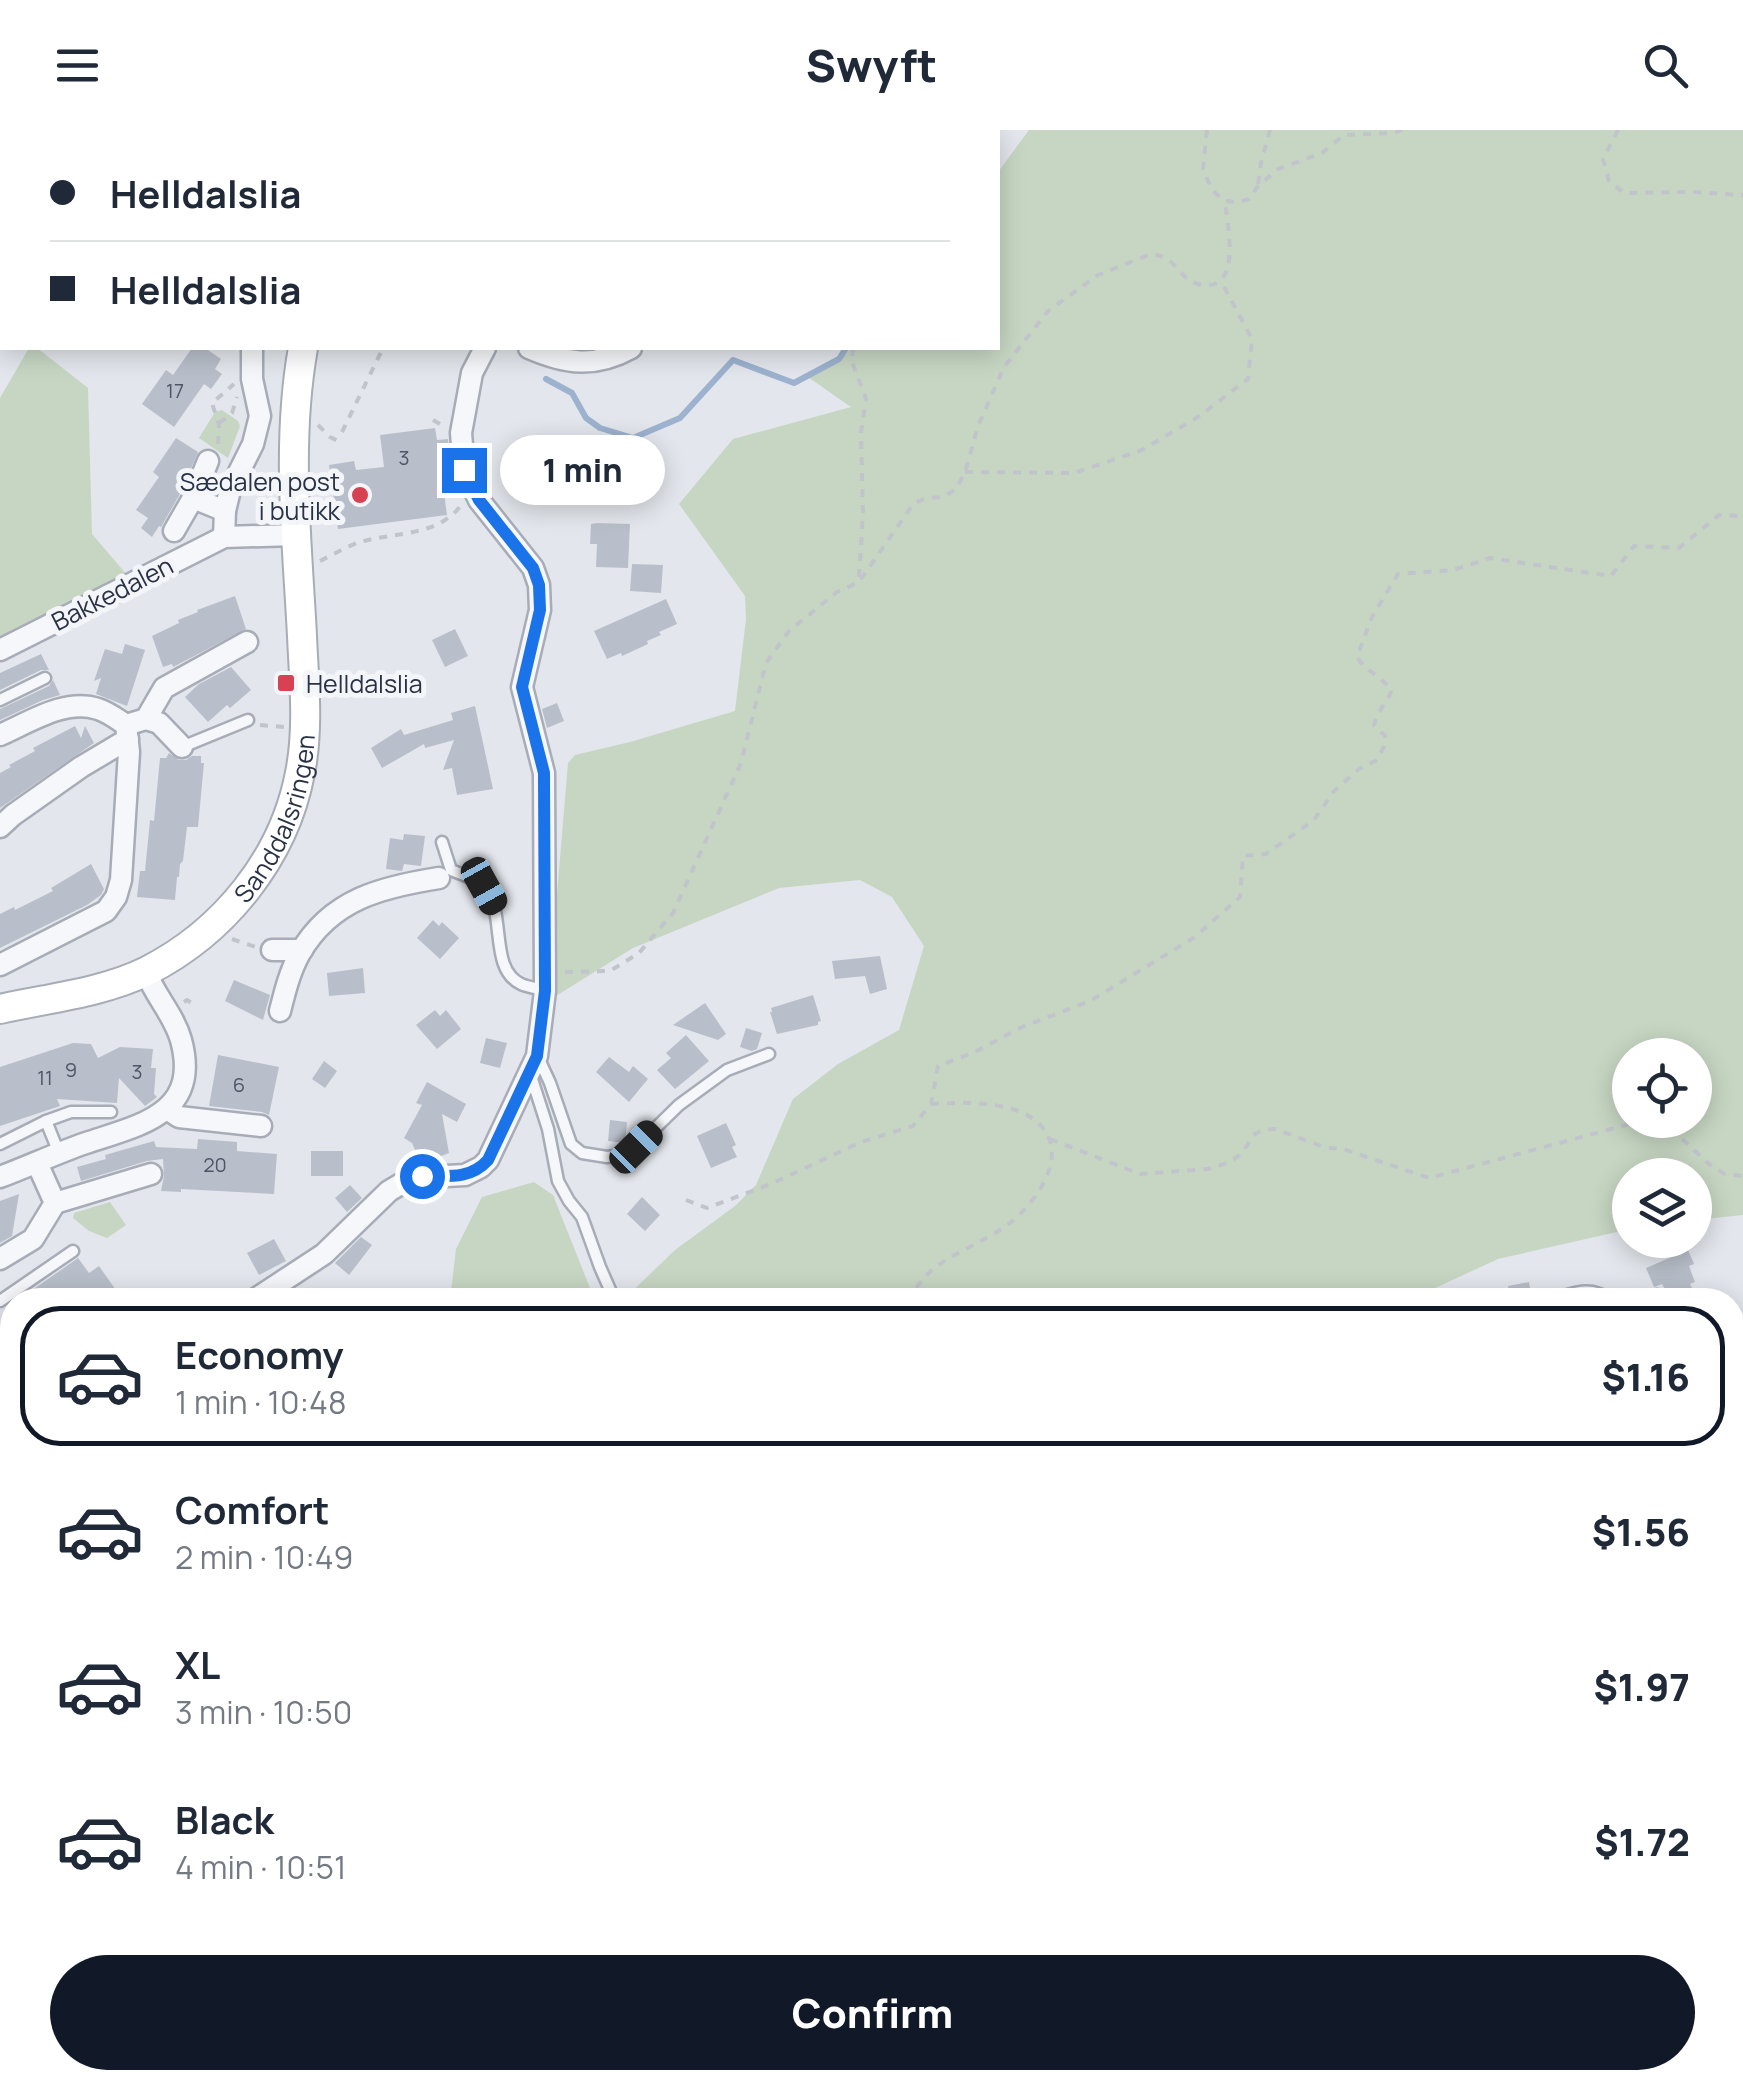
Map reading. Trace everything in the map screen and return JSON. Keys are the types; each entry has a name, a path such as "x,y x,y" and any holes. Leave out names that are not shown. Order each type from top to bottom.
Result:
{"main road":[{"name":"Sanddalsringen","path":"0,1009 73,994 146,972 192,943 238,901 270,854 292,805 300,774 305,719 293,437 303,350"}],"street":[{"path":"224,537 230,490 253,444 260,416 245,385 252,350"},
{"path":"272,1288 324,1254 401,1183 422,1176 465,1175 481,1168 534,1064 545,982 544,773 522,687 540,610 539,585 533,568 479,500 464,470 461,433 472,374 484,350"},
{"path":"533,350 572,361 593,362 627,350"},
{"path":"174,531 213,456"},
{"path":"193,498 225,511"},
{"name":"Bakkedalen","path":"0,650 224,537 296,535"},
{"path":"0,826 133,727 164,688 247,642"},
{"path":"0,735 69,706 100,710 133,727 159,724 182,747"},
{"path":"0,966 106,911 116,897 121,880 133,727"},
{"path":"280,1011 302,950 345,904 360,896 439,878"},
{"path":"272,950 302,950"},
{"path":"0,1177 146,1123 167,1109 180,1090 186,1069 180,1038 146,972"},
{"path":"167,1109 179,1117 262,1126"},
{"path":"38,1163 55,1204"},
{"path":"0,1259 33,1239 55,1204 151,1174"}],"lane":[{"path":"0,700 45,678"},
{"path":"182,747 246,721"},
{"path":"442,842 451,870 484,886 496,907 505,968 517,983 545,982"},
{"path":"534,1064 550,1083 571,1144 582,1153 607,1157 636,1147 679,1104 727,1070 770,1054"},
{"path":"534,1064 558,1180 568,1201 582,1217 609,1288"},
{"path":"0,1144 70,1112 111,1112"},
{"path":"46,1122 60,1154"},
{"path":"19,1288 73,1252"}],"path":[{"path":"1207,130 1203,169 1212,190 1225,201 1239,202 1249,200 1278,169 1322,153 1344,135 1402,130"},
{"path":"1258,186 1270,130"},
{"path":"1618,130 1604,160 1608,181 1624,193 1743,195"},
{"path":"545,982 610,972 638,953 673,913 741,762 766,663 789,631 837,592 858,582 914,503 942,497 956,489 1004,367 1048,311 1098,275 1152,254 1168,259 1182,275 1198,284 1214,284 1226,275 1230,264 1225,201"},
{"path":"964,472 1074,472 1142,450 1198,417 1248,380 1252,339 1220,279"},
{"path":"342,432 383,350"},
{"path":"852,350 852,362 866,399 861,432 863,514 858,582"},
{"path":"213,456 218,423 212,403 240,379 245,385 232,413 218,423"},
{"path":"308,418 330,438 342,443"},
{"path":"311,565 354,544 430,528 452,517 464,499"},
{"path":"686,1200 707,1208 771,1184 860,1142 913,1126 931,1104 938,1066 1090,1000 1195,937 1240,897 1243,856 1266,854 1314,820 1334,791 1358,768 1377,760 1385,736 1374,725 1376,715 1392,690 1357,658 1372,617 1398,574 1453,570 1490,558 1611,576 1634,546 1679,548 1719,514 1743,516"},
{"path":"246,721 272,728 290,726"},
{"path":"222,935 272,950"},
{"path":"916,1288 932,1268 1010,1223 1031,1202 1053,1157 1050,1139 1040,1123 1016,1111 976,1102 931,1104"},
{"path":"1050,1139 1140,1174 1208,1169 1230,1162 1255,1134 1275,1129 1429,1178 1630,1124 1680,1136 1724,1174 1743,1176"}],"green space":[{"path":"1029,130 1743,130 1743,1215 1712,1218 1712,1158 1612,1158 1612,1233 1498,1259 1435,1288 635,1288 675,1250 735,1206 756,1185 793,1099 838,1064 899,1030 924,946 892,897 860,880 779,888 633,948 556,996 551,965 568,763 575,755 735,711 745,596 679,504 733,439 851,407 805,375 849,350 1000,350 1000,169"},
{"path":"28,350 40,350 88,388 92,534 127,575 0,637 0,398"},
{"path":"222,410 240,426 228,458 199,438 215,412"},
{"path":"534,1182 553,1195 590,1288 451,1288 456,1249 482,1197"},
{"path":"110,1202 126,1225 107,1238 89,1231 73,1218 74,1213"}],"building":[{"path":"191,350 208,350 221,359 215,369 222,374 211,389 204,384 174,427 142,404 166,370 173,375"},
{"path":"435,428 437,440 448,439 449,456 439,458 447,515 338,529 329,465 354,461 356,470 384,467 380,435"},
{"path":"176,438 198,452 181,492 152,537 141,528 148,518 136,510 159,477 153,472"},
{"path":"591,524 630,524 628,568 596,567 597,544 590,544"},
{"path":"632,564 663,565 661,593 630,591"},
{"path":"235,596 246,629 173,667 163,667 152,636 197,610"},
{"path":"666,599 677,624 659,632 661,635 647,641 648,644 607,659 594,631"},
{"path":"455,629 468,656 445,667 432,640"},
{"path":"125,644 145,650 127,706 96,694 101,678 94,681 105,649 122,654"},
{"path":"41,654 49,670 41,670 0,690 0,673"},
{"path":"231,667 251,690 208,722 185,697 199,684"},
{"path":"53,680 60,695 0,720 0,709 49,686"},
{"path":"557,703 564,721 547,728 542,709"},
{"path":"475,706 493,789 457,795 452,768 443,770 454,740 425,748 424,744 382,768 371,748 401,729 404,735 453,720 451,713"},
{"path":"75,726 81,738 85,726 94,743 0,808 0,773 35,751 33,748"},
{"path":"169,753 179,760 201,756 204,763 198,827 187,827 175,900 137,897 140,871 145,871 150,820 154,821 160,758"},
{"path":"404,834 425,836 421,866 404,864 402,871 386,869 390,838 403,840"},
{"path":"91,864 104,889 101,895 0,948 0,914 53,891 51,888"},
{"path":"433,920 439,926 442,922 459,938 440,959 417,938"},
{"path":"880,956 887,989 870,994 865,976 835,979 832,961"},
{"path":"363,968 365,993 329,996 327,973"},
{"path":"234,980 270,995 263,1020 225,1001"},
{"path":"813,995 821,1021 818,1025 777,1034 771,1008"},
{"path":"705,1003 726,1034 718,1040 673,1025"},
{"path":"435,1010 440,1016 446,1010 461,1029 437,1049 416,1025"},
{"path":"746,1028 762,1033 757,1049 752,1051 740,1047"},
{"path":"686,1035 709,1061 675,1089 657,1070 671,1058 666,1053"},
{"path":"486,1038 507,1043 500,1068 480,1063"},
{"path":"73,1043 91,1044 98,1058 120,1047 153,1049 151,1068 156,1068 157,1097 145,1106 119,1078 117,1103 57,1099 60,1106 0,1126 0,1067"},
{"path":"218,1055 279,1067 269,1115 209,1106"},
{"path":"609,1057 629,1072 633,1066 648,1079 629,1102 596,1072"},
{"path":"324,1061 337,1071 325,1088 312,1079"},
{"path":"427,1082 466,1104 457,1122 442,1114 449,1153 431,1160 416,1152 404,1138 422,1105 416,1103"},
{"path":"610,1120 627,1122 625,1143 608,1141"},
{"path":"726,1123 737,1157 711,1168 697,1136"},
{"path":"198,1139 237,1142 237,1151 277,1154 274,1194 161,1191 163,1159 81,1181 77,1167 106,1159 105,1155 154,1141 156,1147 197,1149"},
{"path":"311,1151 343,1151 343,1176 311,1176"},
{"path":"350,1185 362,1198 347,1212 335,1198"},
{"path":"19,1194 12,1236 0,1243 0,1201"},
{"path":"642,1197 660,1215 645,1231 627,1214"},
{"path":"361,1237 372,1245 349,1275 335,1263"},
{"path":"274,1239 286,1261 259,1275 247,1253"},
{"path":"78,1258 89,1273 99,1266 114,1288 35,1288"},
{"path":"1669,1258 1691,1258 1694,1264 1689,1266 1695,1282 1690,1284 1692,1288 1664,1288 1662,1284 1654,1287 1646,1268"},
{"path":"1529,1282 1530,1288 1508,1288"}],"waterway":[{"path":"546,379 572,393 586,418 600,428 633,438 680,418 733,360 794,383 839,359 845,350"}],"place":[{"name":"Sædalen post i butikk","path":"360,495"},
{"name":"Helldalslia","path":"286,683"}],"route":[{"path":"422,1176 465,1175 488,1160 537,1056 545,991 544,773 522,695 522,678 540,610 539,585 533,568 479,500 464,470"}]}
